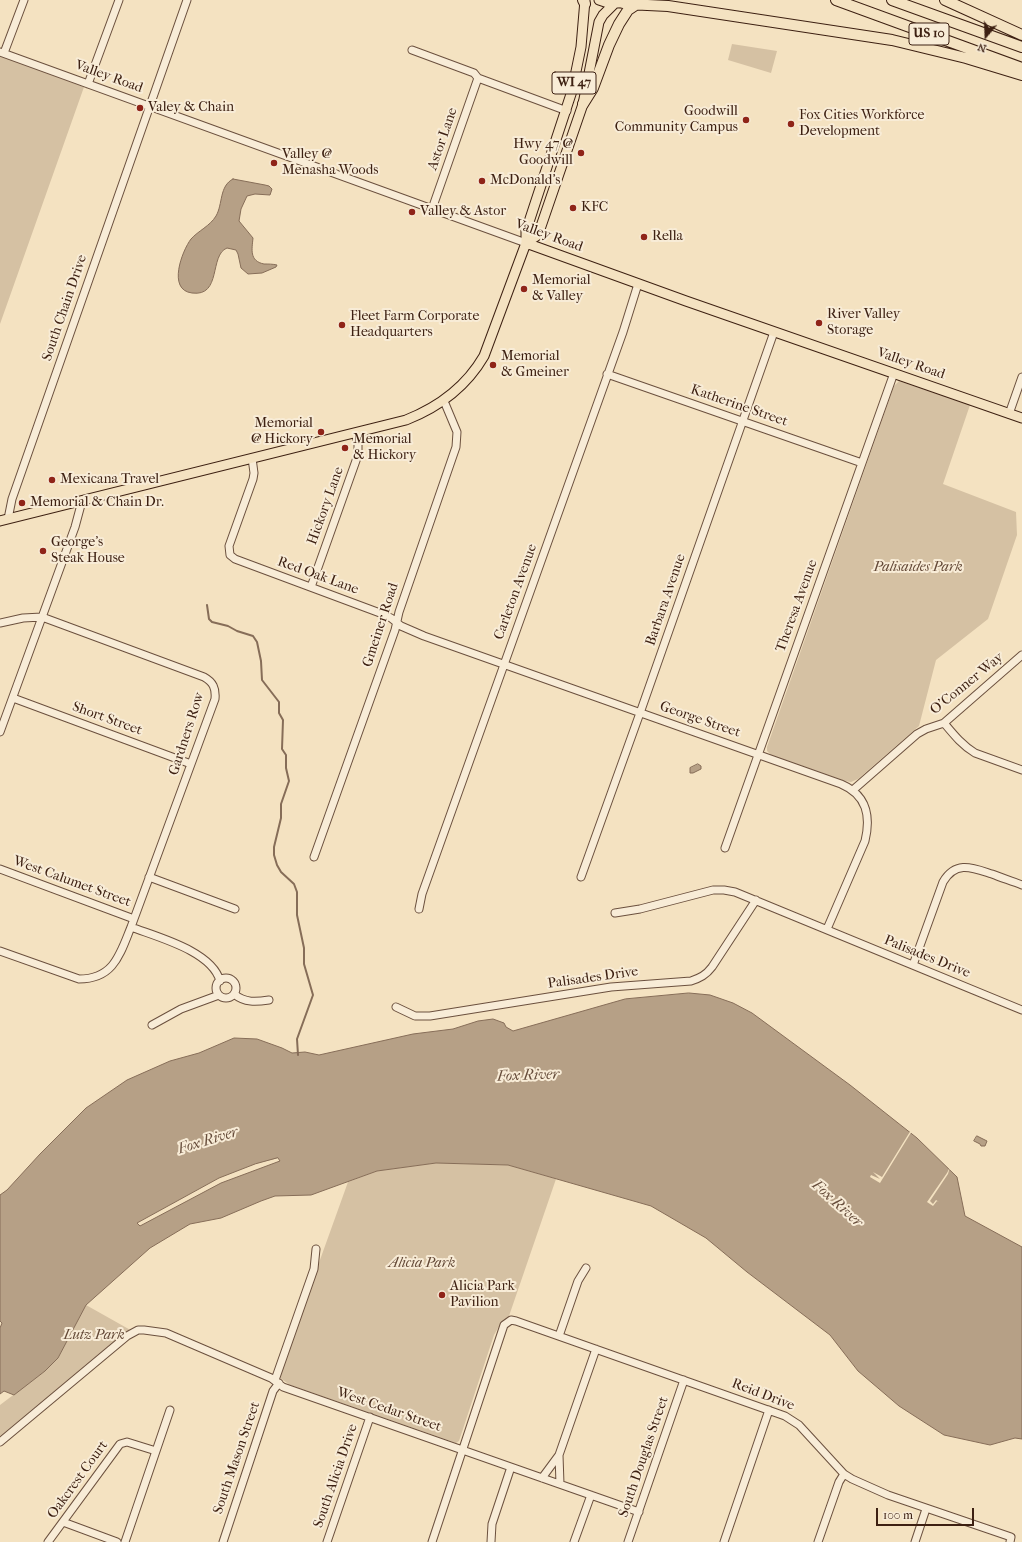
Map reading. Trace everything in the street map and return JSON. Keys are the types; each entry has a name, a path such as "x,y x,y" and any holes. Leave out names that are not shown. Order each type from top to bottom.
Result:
{"highway":[{"name":"US 10","path":"836,0 1022,68"},
{"path":"892,0 1022,47"},
{"path":"945,0 1022,35"},
{"path":"619,2 668,6 892,40 966,58 1022,75"},
{"path":"583,104 594,85 609,45 619,24 628,10 637,4"}],"main road":[{"path":"599,0 606,3 619,2"},
{"name":"WI 47","path":"4,520 406,420 420,415 444,401 469,379 484,356 526,243 526,231 567,111 578,64 585,1"},
{"path":"583,104 599,22 603,15 619,2"},
{"name":"WI 47","path":"526,243 538,235 583,104"},
{"name":"Valley Road","path":"526,243 774,332 1022,418"}],"street":[{"path":"2,52 24,0"},
{"path":"88,84 119,0"},
{"name":"South Chain Drive","path":"4,520 187,0"},
{"path":"412,50 474,73 478,78 567,111"},
{"name":"Valley Road","path":"2,52 526,243"},
{"name":"Astor Lane","path":"432,209 478,78"},
{"name":"Carleton Avenue","path":"419,909 422,894 627,321 638,284"},
{"name":"Barbara Avenue","path":"581,877 774,332"},
{"name":"Theresa Avenue","path":"725,848 894,373"},
{"name":"Katherine Street","path":"607,374 862,463"},
{"path":"1009,414 1022,377"},
{"name":"Gmeiner Road","path":"314,857 456,447 457,432 444,401"},
{"name":"Hickory Lane","path":"311,588 358,455 358,443 355,433"},
{"name":"Red Oak Lane","path":"252,458 254,473 253,479 229,546 230,555 235,559 380,614 396,622"},
{"path":"0,732 76,526 82,501"},
{"path":"0,623 23,618 42,617"},
{"name":"Gardners Row","path":"0,951 79,980 93,978 105,973 115,964 119,958 131,927 215,699 214,687 211,682 204,677 42,617"},
{"name":"George Street","path":"396,622 410,630 841,784 852,790 859,796 866,809 868,823 867,831 865,841 827,929"},
{"name":"O'Conner Way","path":"852,790 917,734 926,729 944,723 1022,655"},
{"name":"Short Street","path":"13,698 191,764"},
{"path":"944,723 968,749 1022,770"},
{"path":"913,965 943,882 950,873 960,868 970,868 1022,885"},
{"name":"West Calumet Street","path":"0,869 134,919"},
{"path":"149,877 235,909"},
{"name":"Palisades Drive","path":"615,913 640,909 719,890 735,892 1022,1010"},
{"name":"Palisades Drive","path":"396,1007 415,1016 430,1016 611,987 697,979 712,968 756,900"},
{"path":"131,927 188,948 209,964 216,972 220,981"},
{"path":"226,978 234,983 236,988 234,994 228,998 225,998 219,995 216,986 220,981 226,978"},
{"path":"234,994 248,1002 269,1000"},
{"path":"152,1025 181,1009 219,995"},
{"name":"South Mason Street","path":"223,1542 314,1269 316,1249"},
{"path":"559,1336 578,1281 586,1268"},
{"name":"Reid Drive","path":"463,1450 502,1331 507,1322 511,1320 790,1418 800,1425 844,1474 877,1491 1010,1540"},
{"name":"West Cedar Street","path":"0,1442 134,1332 138,1330 152,1330 166,1333 277,1382 283,1387 639,1512"},
{"path":"560,1484 560,1456 596,1349"},
{"name":"South Douglas Street","path":"628,1542 684,1380"},
{"path":"125,1542 170,1410"},
{"path":"724,1542 769,1410"},
{"name":"South Alicia Drive","path":"327,1542 370,1418"},
{"name":"Oakcrest Court","path":"48,1542 120,1444 126,1442 156,1451"},
{"path":"432,1542 463,1450"},
{"path":"542,1478 560,1456"},
{"path":"491,1542 492,1524 511,1467"},
{"path":"818,1542 839,1482 844,1474"},
{"path":"574,1542 591,1495"},
{"path":"915,1542 926,1509"},
{"path":"63,1522 117,1542"}],"green space":[{"path":"732,44 777,51 771,73 728,60"},
{"path":"0,56 84,87 0,324"},
{"name":"Palisaides Park","path":"899,381 970,405 943,484 1016,512 1017,535 988,619 936,660 919,726 858,779 851,782 771,755 767,751 767,747 894,386"},
{"name":"Alicia Park","path":"436,1163 508,1165 556,1179 509,1316 501,1323 494,1335 459,1441 456,1443 290,1385 280,1378 279,1374 348,1182 377,1171"},
{"name":"Lutz Park","path":"86,1305 134,1332 0,1442 0,1405 45,1371 58,1358"}],"water":[{"path":"233,179 269,186 272,189 270,195 255,194 247,196 241,209 239,221 253,238 252,254 256,260 264,264 277,265 276,267 262,273 248,274 241,268 236,250 227,248 222,252 218,259 212,282 208,289 201,293 192,293 184,290 180,285 178,278 181,261 187,245 197,233 211,223 216,216 225,186"},
{"path":"698,764 701,766 701,769 690,773 690,768"},
{"name":"Fox River","path":"689,993 710,995 733,1003 752,1013 850,1085 917,1138 957,1177 965,1216 1022,1247 1022,1439 1015,1438 990,1445 944,1435 899,1406 858,1371 830,1335 747,1272 706,1238 651,1206 508,1165 436,1163 377,1171 311,1195 275,1196 221,1218 190,1224 150,1248 86,1305 58,1358 45,1371 14,1395 4,1391 0,1394 0,1328 2,1323 0,1321 0,1195 7,1190 40,1154 86,1108 127,1080 170,1061 199,1053 234,1038 257,1039 292,1053 305,1052 319,1055 413,1034 453,1029 478,1021 493,1019 504,1023 506,1027 513,1031 625,999","holes":["278,1158 280,1161 221,1183 140,1226 137,1223 219,1178 255,1164"]},
{"path":"977,1136 987,1141 985,1146 981,1146 974,1141"}],"pier":[{"path":"911,1130 912,1131 880,1183 870,1177 871,1175 880,1179 873,1172 882,1177"},
{"path":"950,1167 948,1174 930,1201 933,1204 936,1200 939,1202 937,1201 933,1206 927,1202"}],"waterway":[{"path":"207,605 209,619 212,622 228,626 237,631 253,636 257,642 261,661 262,680 279,702 279,713 283,720 282,749 286,755 286,768 289,781 281,804 281,818 274,847 274,855 281,872 294,884 297,892 297,915 304,948 304,964 313,995 297,1039 298,1055"}],"place":[{"name":"Valey & Chain","path":"140,108"},
{"name":"Goodwill Community Campus","path":"746,120"},
{"name":"Fox Cities Workforce Development","path":"791,124"},
{"name":"Hwy 47 @ Goodwill","path":"581,153"},
{"name":"Valley @ Menasha Woods","path":"274,163"},
{"name":"McDonald's","path":"482,181"},
{"name":"KFC","path":"573,208"},
{"name":"Valley & Astor","path":"412,212"},
{"name":"Rella","path":"644,237"},
{"name":"Memorial & Valley","path":"524,289"},
{"name":"River Valley Storage","path":"819,323"},
{"name":"Fleet Farm Corporate Headquarters","path":"342,325"},
{"name":"Memorial & Gmeiner","path":"493,365"},
{"name":"Memorial @ Hickory","path":"321,432"},
{"name":"Memorial & Hickory","path":"345,448"},
{"name":"Mexicana Travel","path":"52,480"},
{"name":"Memorial & Chain Dr.","path":"22,503"},
{"name":"George's Steak House","path":"43,551"},
{"name":"Alicia Park Pavilion","path":"442,1295"}]}
